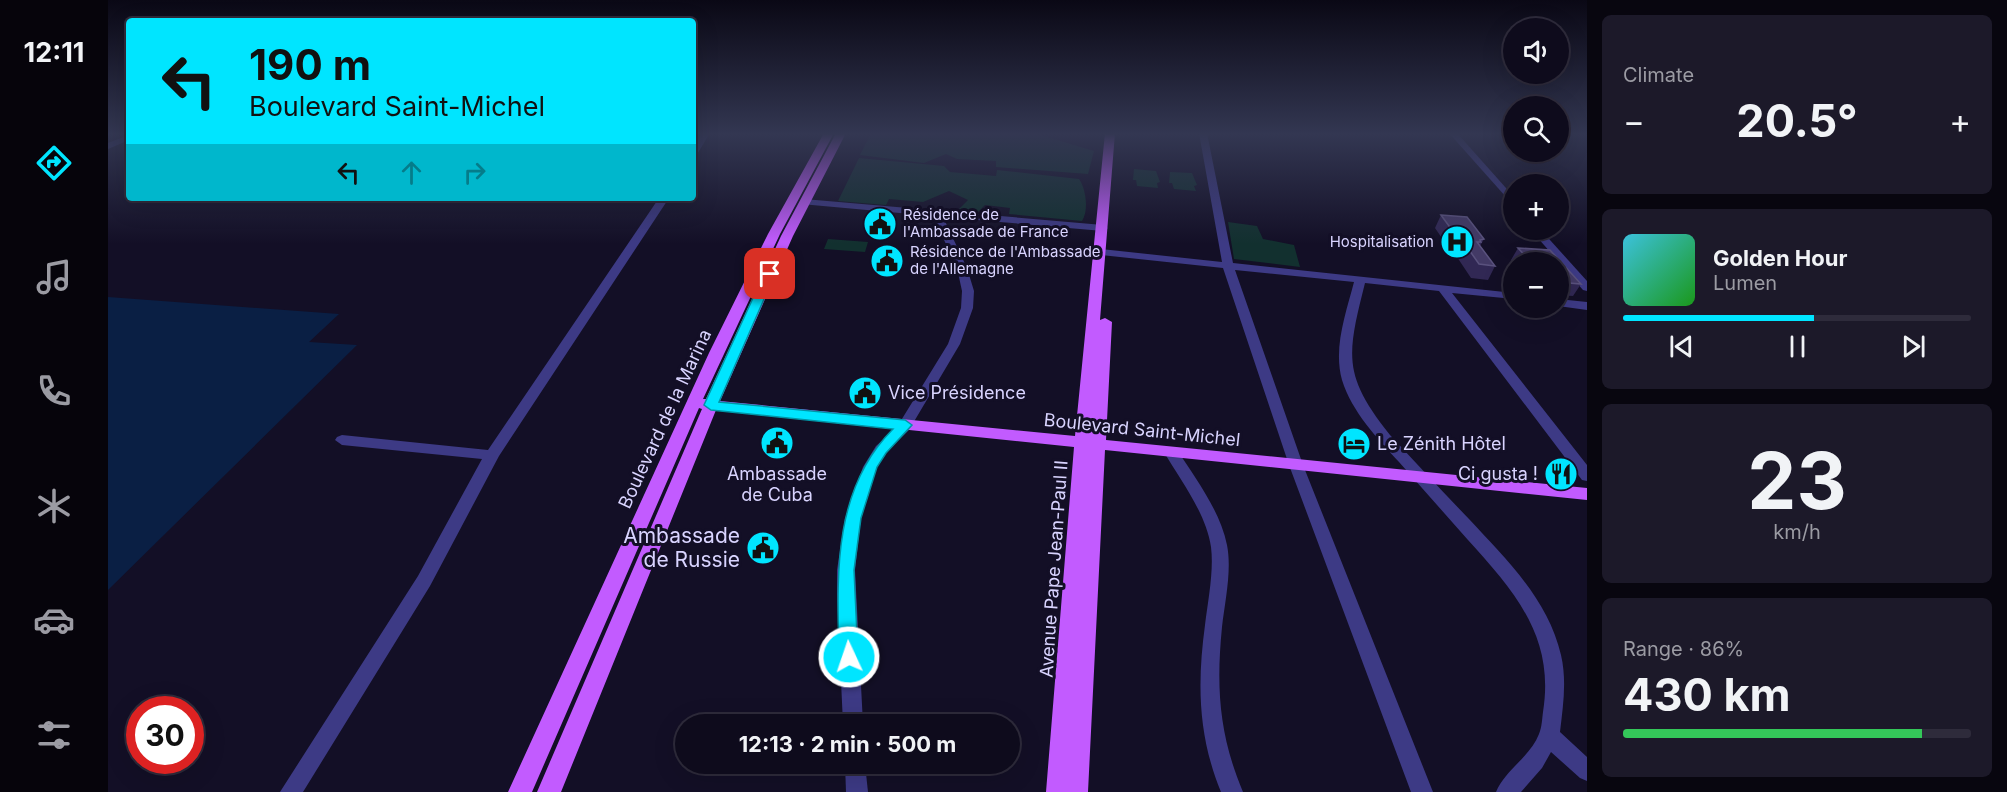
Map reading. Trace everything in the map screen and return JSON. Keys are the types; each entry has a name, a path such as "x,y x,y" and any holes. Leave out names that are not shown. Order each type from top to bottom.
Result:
{"main road":[{"name":"Boulevard de la Marina","path":"519,792 693,403 774,234 809,170"},
{"name":"Boulevard de la Marina","path":"549,792 711,405 804,202 821,170"},
{"name":"Avenue Pape Jean-Paul II","path":"1105,252 1103,228 1107,170"},
{"name":"Avenue Pape Jean-Paul II","path":"1058,792 1114,170"},
{"name":"Boulevard Saint-Michel","path":"693,403 1587,495"},
{"name":"Avenue Pape Jean-Paul II","path":"1076,792 1089,444"},
{"path":"549,725 575,728"}],"street":[{"path":"1210,170 1228,266 1296,465 1422,792"},
{"path":"1485,170 1503,190"},
{"path":"291,792 424,581 492,455 662,201"},
{"path":"804,202 1103,228"},
{"path":"852,714 846,594 851,530 870,467 881,449 905,425 954,344 967,308 968,291 962,268 936,213"},
{"path":"1545,240 1587,288"},
{"path":"1105,252 1503,295"},
{"path":"1360,280 1346,334 1344,361 1352,392 1369,419 1499,562 1532,606 1547,638 1555,672 1556,690 1549,736 1534,761 1507,792"},
{"path":"1443,289 1587,476"},
{"path":"1569,304 1587,306"},
{"path":"342,440 492,455"},
{"path":"1171,452 1216,531 1219,547 1209,677 1210,702 1218,755 1232,792"},
{"path":"1549,736 1587,771"},
{"path":"856,774 857,792"}],"green space":[{"path":"853,170 948,170 996,176 997,170 1079,179 1085,194 1086,206 1082,221 1009,214 1010,208 985,205 978,212 957,211 968,200 949,191 923,202 889,199 886,205 838,201"},
{"path":"1035,170 1089,170 1088,174"},
{"path":"1134,170 1145,170 1156,171 1160,182 1157,183 1158,188 1137,186 1136,180 1133,180"},
{"path":"1170,172 1192,173 1197,185 1194,186 1196,191 1174,189 1172,183 1169,183"},
{"path":"1228,222 1257,226 1263,239 1294,245 1300,267 1234,259"},
{"path":"828,239 868,242 865,252 824,249"}],"water":[{"path":"108,297 339,314 309,342 357,345 108,590"}],"building":[{"path":"1441,215 1467,217 1484,239 1477,242 1495,266 1479,264"},
{"path":"1518,248 1552,252 1522,252"},
{"path":"1569,271 1581,284 1569,283"}],"place":[{"name":"Résidence de l'Ambassade de France","path":"880,224"},
{"name":"Hospitalisation","path":"1457,242"},
{"name":"Résidence de l'Ambassade de l'Allemagne","path":"887,261"},
{"name":"Vice Présidence","path":"865,393"},
{"name":"Ambassade de Cuba","path":"777,443"},
{"name":"Le Zénith Hôtel","path":"1354,444"},
{"name":"Ci gusta !","path":"1561,474"},
{"name":"Ambassade de Russie","path":"763,548"}],"route":[{"path":"770,274 711,405 905,425 887,442 875,458 853,518 846,570 849,657"}]}
